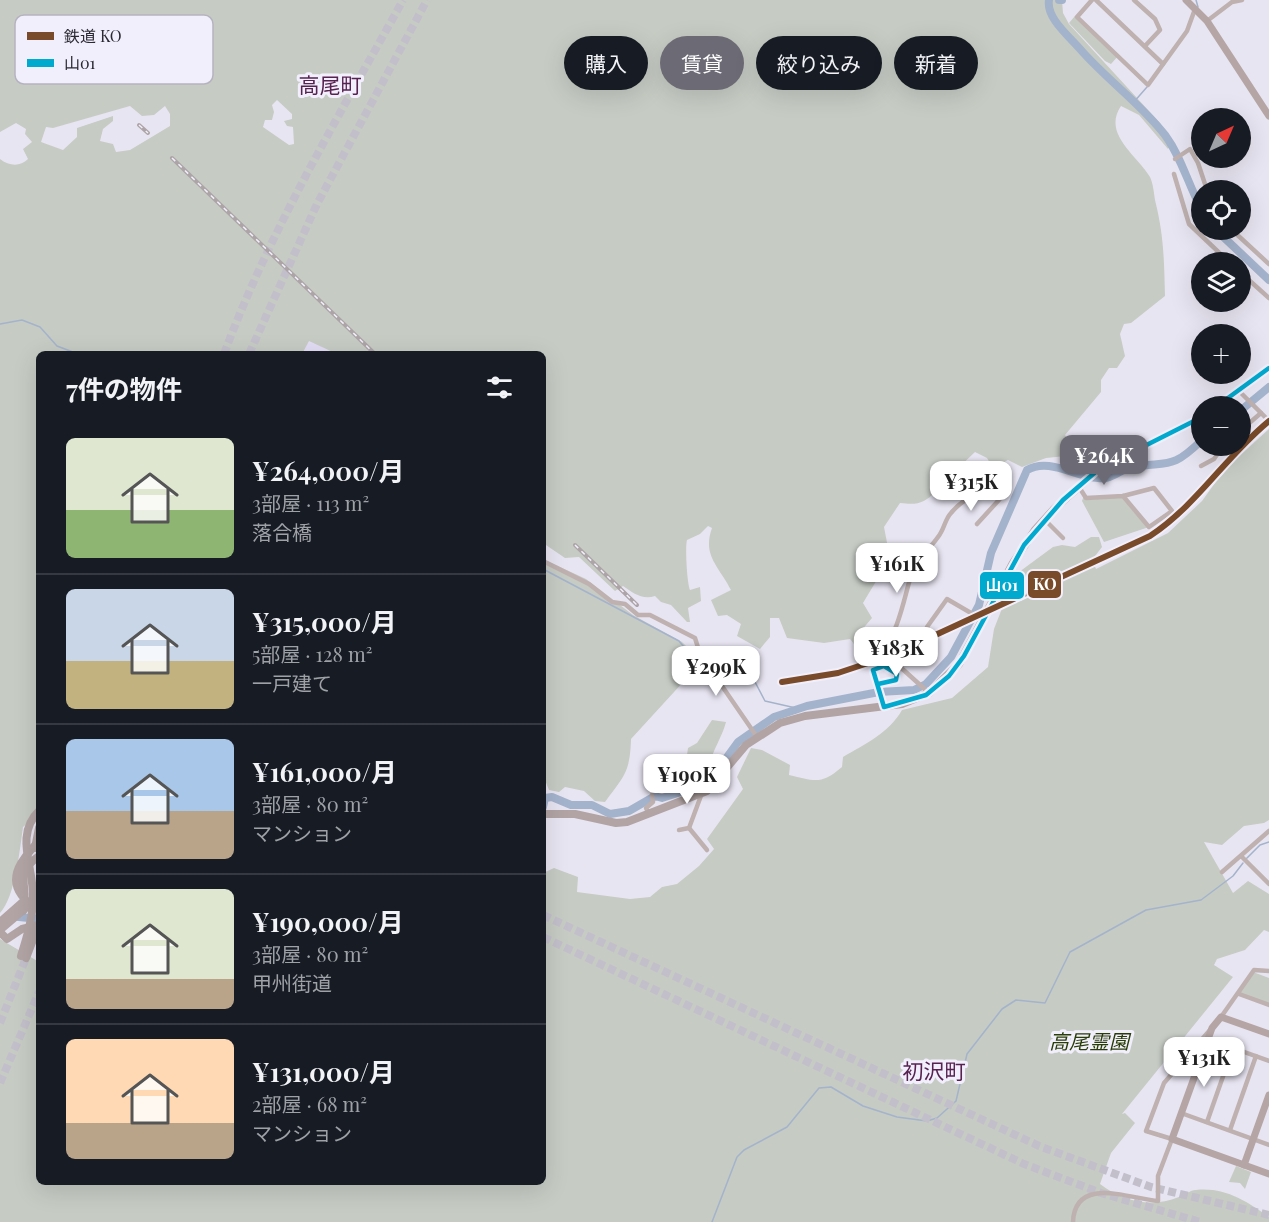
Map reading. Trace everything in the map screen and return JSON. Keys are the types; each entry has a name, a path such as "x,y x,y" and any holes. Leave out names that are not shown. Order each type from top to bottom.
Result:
{"highway":[{"path":"1238,396 1269,368"},
{"path":"546,814 575,814 616,823 702,794 716,782 755,736 788,720 909,702 927,692 959,664 981,619 1024,545 1044,519 1095,471 1191,423"},
{"path":"23,957 31,935 33,890 26,849 27,831 36,816"},
{"path":"27,906 16,882 18,866 36,845"},
{"path":"27,906 22,876 27,865 36,858"},
{"path":"22,876 29,885 36,886"},
{"path":"19,891 19,901 27,906"},
{"path":"36,891 27,906 1,926 7,939 22,929 36,926"},
{"path":"31,935 36,929"}],"street":[{"path":"1163,63 1094,0 1077,17 1148,85 1187,32 1196,9"},
{"path":"1103,6 1108,0"},
{"path":"1134,0 1155,19 1160,30 1145,46"},
{"path":"1186,0 1207,21 1253,87 1269,116"},
{"path":"1207,21 1232,2 1242,0"},
{"path":"1175,159 1190,149 1204,180"},
{"path":"1174,174 1190,224 1219,252"},
{"path":"1243,240 1269,264"},
{"path":"1251,282 1269,298"},
{"path":"1242,394 1269,421"},
{"path":"1251,422 1261,413"},
{"path":"1201,466 1216,456"},
{"path":"1082,483 1086,498 1123,496 1154,488 1173,510 1149,527 1123,496"},
{"path":"886,653 907,599 910,579 916,565 939,536 949,515 977,492 996,488 1009,490 977,524"},
{"path":"1044,519 1063,538"},
{"path":"546,562 589,584 612,602 625,604 638,615 650,615 695,638 699,652 755,736"},
{"path":"886,653 932,642 927,627 947,599 981,619"},
{"path":"886,653 929,633"},
{"path":"886,653 927,692"},
{"path":"873,670 884,707"},
{"path":"689,828 702,794"},
{"path":"648,812 646,808 653,802 652,795"},
{"path":"679,830 689,828"},
{"path":"689,828 707,850"},
{"path":"1222,872 1244,859 1269,831"},
{"path":"1244,859 1269,884"},
{"path":"1269,971 1254,970 1212,1029 1164,1083 1146,1131 1269,1174"},
{"path":"1239,994 1269,1005"},
{"path":"1221,1017 1269,1034"},
{"path":"1073,1222 1073,1211 1082,1201 1106,1191 1158,1201 1158,1176 1212,1029"},
{"path":"1208,1039 1269,1060"},
{"path":"1207,1122 1233,1048"},
{"path":"1230,1130 1256,1056"},
{"path":"1244,1165 1269,1095"},
{"path":"1181,1113 1269,1144"}],"shaded area":[{"path":"308,340 331,351 303,351"}],"green space":[{"path":"0,0 1062,0 1063,13 1069,24 1160,123 1171,141 1168,149 1139,115 1121,106 1116,116 1118,135 1150,177 1153,185 1162,237 1165,296 1131,323 1124,324 1120,334 1125,356 1117,368 1109,368 1101,380 1101,392 1065,435 1071,444 1066,456 1046,458 1022,467 1008,460 993,468 987,458 975,452 954,472 944,471 934,480 936,491 928,499 916,504 900,503 884,527 890,558 863,603 872,618 860,632 864,646 854,644 850,639 824,643 787,638 779,618 770,618 770,637 760,649 737,636 741,624 727,615 718,616 711,600 731,590 710,554 709,538 712,528 708,526 700,534 687,540 689,586 690,590 700,587 701,601 688,608 690,622 687,622 671,605 661,602 655,596 642,596 623,586 615,591 579,557 565,558 546,545 546,351 331,351 309,341 304,351 36,351 36,816 23,827 13,885 10,896 0,913 0,159 14,165 28,159 23,149 32,142 25,134 26,129 16,123 0,132","holes":["277,100 292,114 292,119 284,121 287,126 293,127 294,144 289,145 263,127 265,120 272,120 274,112 272,105","130,106 142,116 154,115 165,106 170,114 170,126 130,150 116,152 113,144 100,141 103,129 113,121 113,116 77,128 77,137 63,150 41,142 46,127 53,128"]},
{"path":"1075,16 1118,56 1111,64 1105,61 1069,23"},
{"name":"高尾霊園","path":"1269,429 1269,820 1244,826 1222,845 1204,842 1233,893 1248,881 1269,894 1269,932 1264,930 1245,950 1217,959 1214,965 1233,977 1122,1114 1125,1113 1135,1123 1111,1153 1100,1184 1128,1199 1148,1202 1169,1200 1194,1190 1226,1193 1269,1217 1269,1222 0,1222 0,939 36,960 36,1185 546,1185 546,872 554,868 578,877 577,892 630,899 650,897 662,887 677,884 699,866 714,849 707,839 743,789 737,777 751,748 762,750 790,765 789,775 812,780 829,777 842,767 843,757 883,732 902,710 952,698 988,667 994,629 1015,575 1053,547 1062,545 1075,547 1091,537 1099,537 1102,547 1092,560 1096,569 1168,533 1202,501 1225,469 1239,456 1251,456 1251,445"},
{"path":"1084,495 1086,498 1123,496 1149,527 1104,542 1082,501"},
{"path":"546,560 586,579 633,615 682,642 690,650 694,646 699,656 694,663 696,668 631,739 625,774 605,802 595,801 584,791 565,787 559,792 549,790 546,782"},
{"path":"712,720 726,722 711,759 701,764 687,755 688,748 697,743"},
{"path":"1253,972 1269,978 1269,1005 1239,994"},
{"path":"1236,1166 1251,1172 1245,1189 1240,1183 1229,1182"}],"waterway":[{"path":"1049,0 1051,13 1059,26 1165,135 1191,187"},
{"path":"1196,0 1198,7"},
{"path":"1133,103 1147,87"},
{"path":"1227,240 1269,280"},
{"path":"0,324 22,320 40,327 57,346 70,351"},
{"path":"1251,402 1269,387"},
{"path":"546,798 552,797 571,805 592,805 610,814 629,811 655,796 662,798 703,785 714,775 738,742 774,717 807,706 879,692 914,690 926,684 951,657 979,605 991,553 1027,470 1044,466 1089,477 1103,478 1132,467 1170,462 1191,451"},
{"path":"546,571 679,641 688,652 698,653"},
{"path":"703,652 709,652 719,661 754,680 765,701 796,708"},
{"path":"1246,859 1260,845 1269,842"},
{"path":"712,1222 737,1157 744,1150 787,1127 819,1088 831,1087 863,1106 897,1117 927,1121 937,1118 956,1101 967,1054 1002,1009 1016,1000 1045,1003 1070,952 1146,910 1201,900 1233,876 1243,863"},
{"path":"9,916 36,919"}],"tunnel":[{"path":"225,351 242,308 284,218 403,0"},
{"path":"250,351 317,204 427,0"},
{"path":"546,916 1039,1146 1151,1187 1269,1215"},
{"path":"546,938 1024,1164 1101,1193 1200,1222"},
{"path":"0,1023 26,958"},
{"path":"0,1083 36,999"}],"railway":[{"path":"139,125 148,133"},
{"path":"172,158 372,351"},
{"path":"575,545 637,605"}],"rail line":[{"name":"KO","path":"782,682 838,673 892,655 1150,536 1182,510 1239,449 1269,421"}],"transit line":[{"name":"山01","path":"1231,396 1269,368"},
{"name":"山01","path":"878,684 896,680 897,674 884,666 873,670 884,707 926,695 949,676 964,656 1024,545 1063,500 1099,469 1191,423"}],"district":[{"name":"高尾町","path":"330,86"},
{"name":"初沢町","path":"934,1072"}]}
